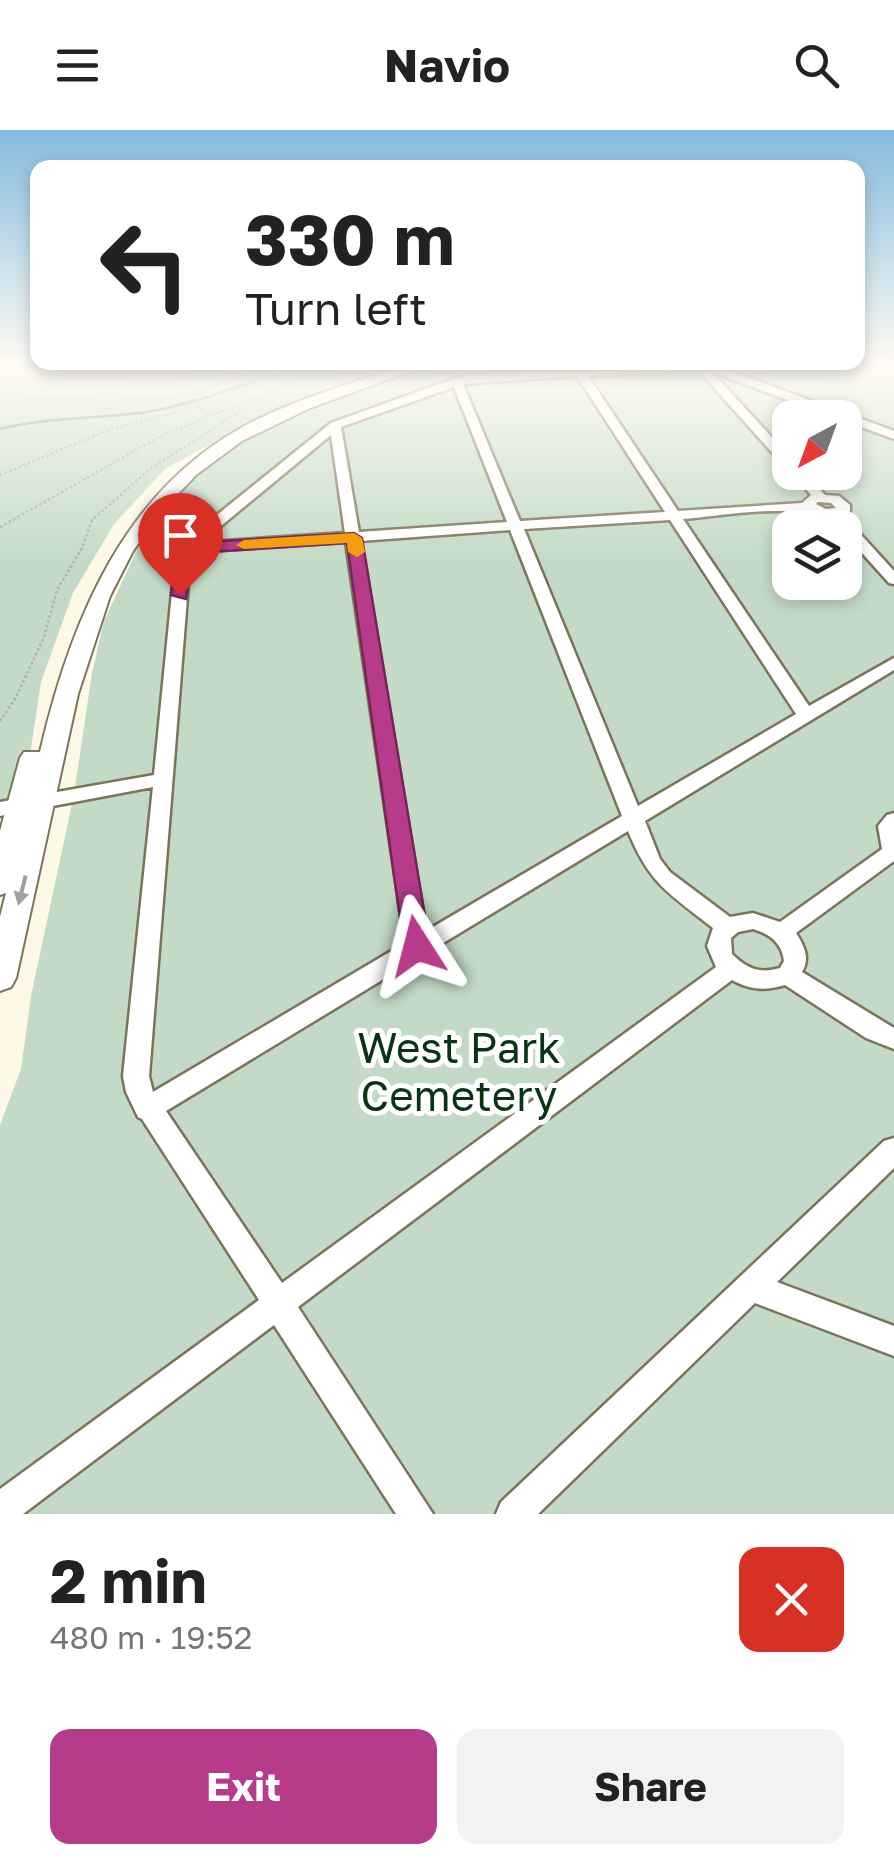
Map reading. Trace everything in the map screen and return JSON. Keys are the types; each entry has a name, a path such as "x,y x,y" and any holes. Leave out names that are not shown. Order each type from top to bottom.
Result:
{"main road":[{"path":"0,884 50,694 73,629 111,550 148,502 192,462 243,430"},
{"path":"0,978 20,805 61,712 91,616 118,555 153,506 178,480 253,430"}],"lane":[{"path":"330,430 194,548 164,779 136,1076 148,1109 416,1514"},
{"path":"336,430 417,946"},
{"path":"477,430 651,862 663,877 726,927"},
{"path":"617,430 806,715"},
{"path":"807,490 814,502"},
{"path":"194,548 814,502 844,504 844,510 834,514 894,580"},
{"path":"148,1109 894,663"},
{"path":"20,805 164,779"},
{"path":"782,932 894,851 887,835 894,820"},
{"path":"726,927 753,921 782,932 796,954 788,975"},
{"path":"726,927 717,946 730,969 760,981 788,975 874,1031 894,1039"},
{"path":"0,1510 730,969"},
{"path":"512,1514 894,1150"},
{"path":"751,1287 894,1341"}],"path":[{"path":"0,475 112,430"},
{"path":"0,526 176,430"},
{"path":"0,721 16,697 44,637 57,590 92,520 149,470 214,430"}],"green space":[{"path":"0,430 237,430 165,469 114,524 73,593 41,682 24,795 0,800"},
{"name":"West Park Cemetery","path":"263,430 772,430 772,490 862,490 862,430 894,430 894,1514 0,1514 0,1125 21,1069 31,996 74,794 104,621 148,526 184,482 249,435"}],"slow traffic":[{"path":"244,545 354,538 357,552"}],"route":[{"path":"180,595 183,558 198,554 204,547 354,538 417,946"}]}
